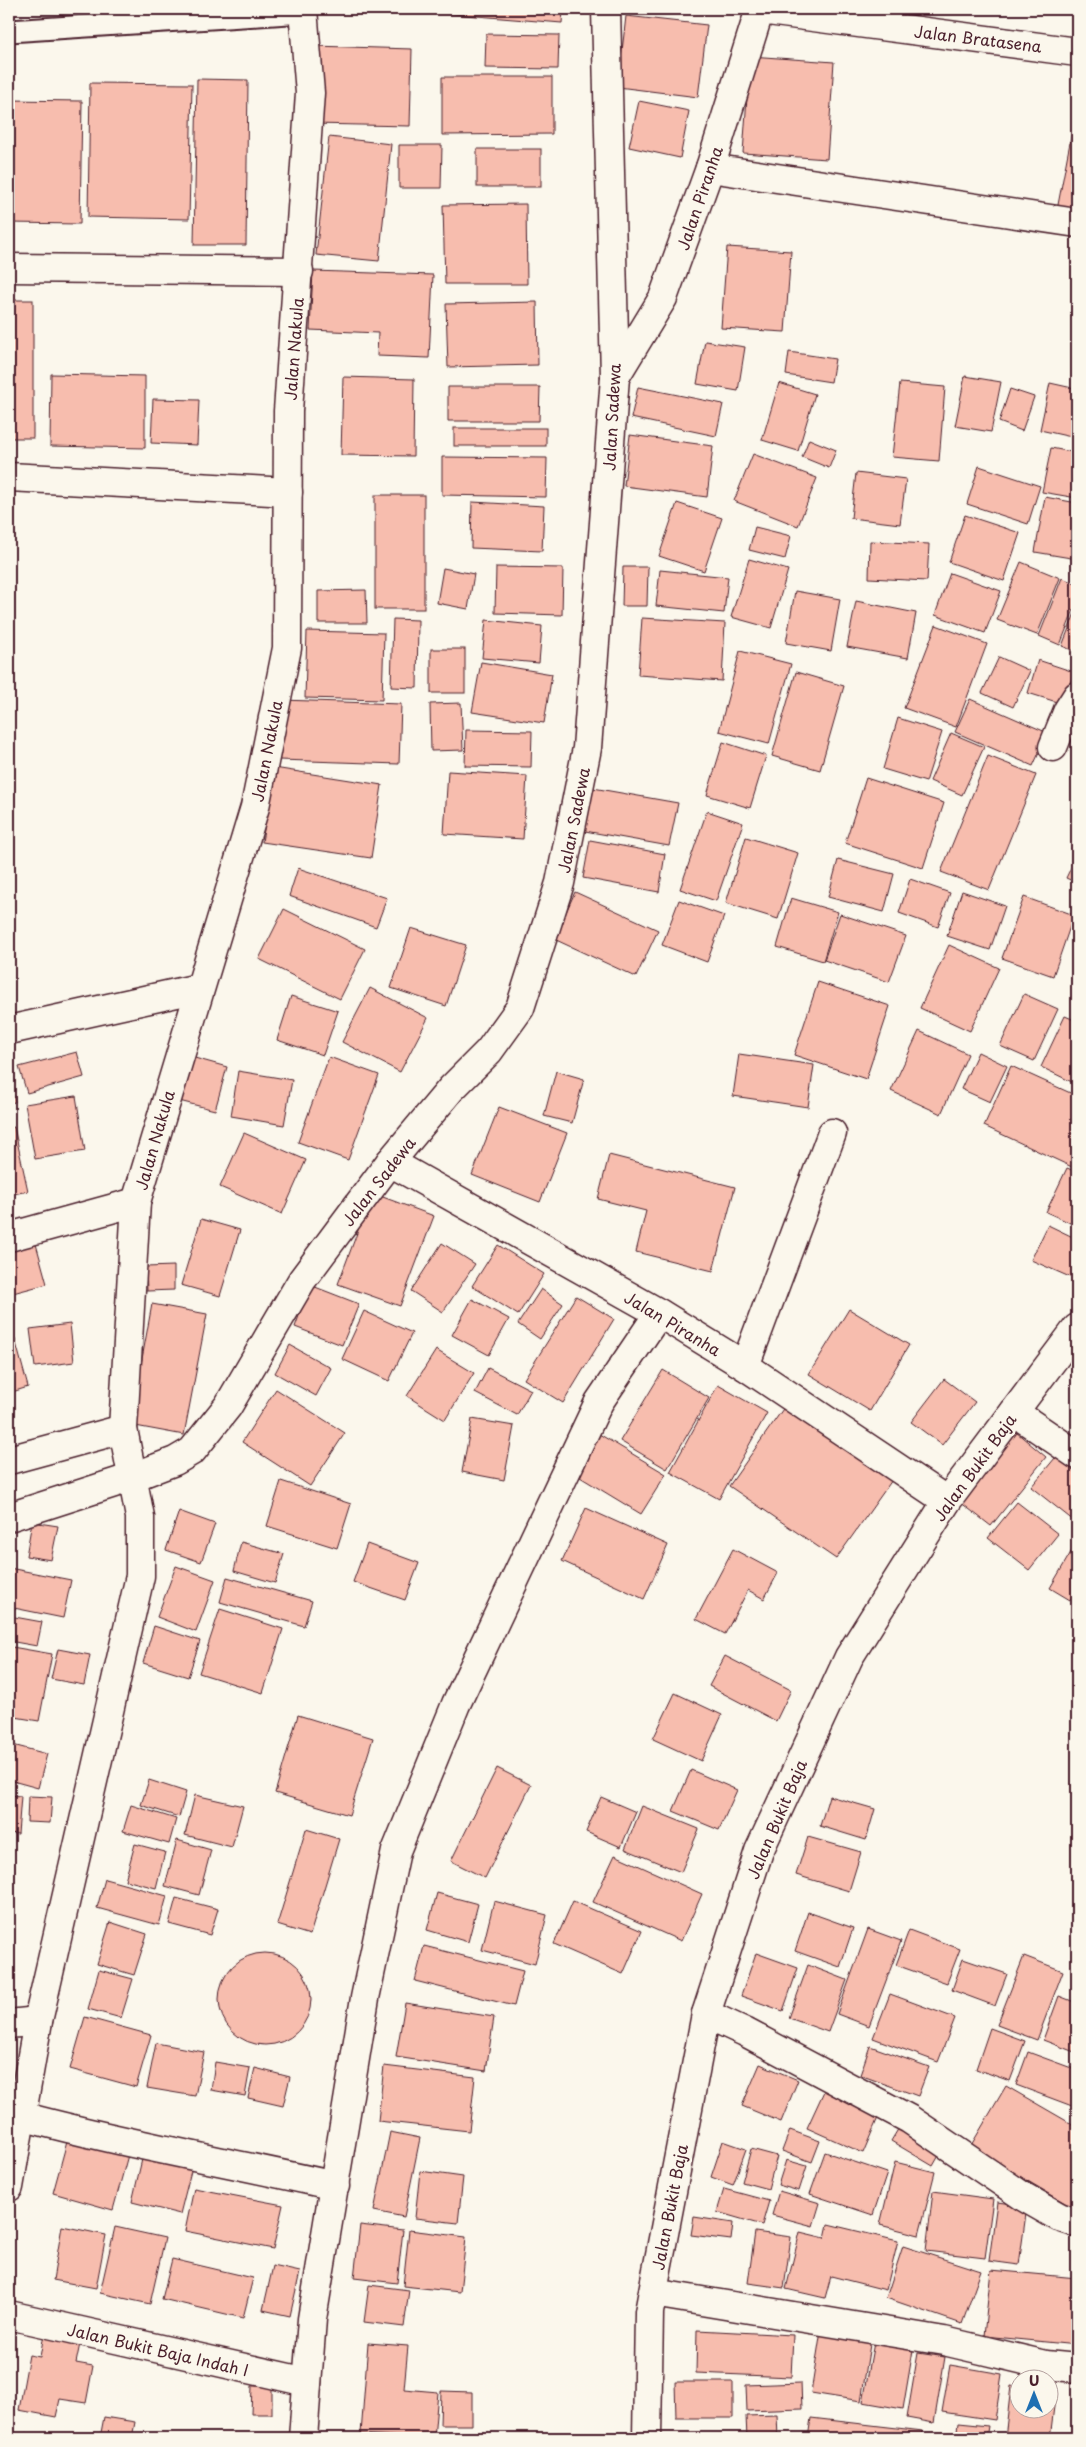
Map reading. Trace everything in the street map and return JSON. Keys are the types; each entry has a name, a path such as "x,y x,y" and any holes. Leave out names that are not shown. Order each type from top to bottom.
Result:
{"street":[{"name":"Jalan Sadewa","path":"9,1517 132,1477 187,1454 211,1430 228,1406 302,1280 390,1162 451,1089 489,1051 520,1008 560,883 587,748 615,378 606,9"},
{"name":"Jalan Piranha","path":"615,378 663,298 710,168 760,9"},
{"name":"Jalan Bratasena","path":"760,9 1077,52"},
{"name":"Jalan Nakula","path":"9,2187 38,2021 140,1576 140,1517 123,1429 136,1202 255,807 287,648 288,411 310,93 304,10"},
{"path":"710,168 1077,223"},
{"path":"9,268 299,270"},
{"path":"9,477 288,492"},
{"path":"1052,747 1068,710 1077,696"},
{"path":"9,1030 199,988"},
{"path":"745,1366 832,1133"},
{"name":"Jalan Piranha","path":"390,1162 659,1313 745,1366 947,1501"},
{"path":"9,1237 136,1202"},
{"path":"303,2438 312,2319 365,1998 396,1850 456,1704 594,1411 659,1313"},
{"name":"Jalan Bukit Baja","path":"647,2438 649,2312 706,2014 759,1851 845,1665 947,1501 1077,1328"},
{"path":"1014,1412 1077,1455"},
{"path":"9,1460 123,1429"},
{"path":"706,2014 745,2032 909,2119 1024,2197 1059,2217 1077,2223"},
{"path":"9,2024 38,2021"},
{"path":"21,2116 83,2133 230,2162 334,2186"},
{"path":"653,2293 944,2340 1046,2365 1077,2368"},
{"name":"Jalan Bukit Baja Indah I","path":"9,2315 307,2382"}],"lane":[{"path":"9,31 304,10"}],"building":[{"path":"428,9 563,9 562,23 428,12"},
{"path":"626,16 707,25 698,97 618,87"},
{"path":"486,34 559,35 558,69 485,68"},
{"path":"314,46 412,49 410,126 312,124"},
{"path":"750,56 834,62 827,159 743,153"},
{"path":"442,77 552,77 552,134 442,135"},
{"path":"197,79 248,80 246,245 194,245"},
{"path":"90,83 192,84 189,219 88,217"},
{"path":"9,100 82,101 80,224 9,223"},
{"path":"639,101 689,111 680,158 629,147"},
{"path":"1077,106 1077,213 1057,210"},
{"path":"329,137 391,144 379,261 316,255"},
{"path":"399,145 442,145 441,188 399,188"},
{"path":"477,149 541,149 541,187 477,187"},
{"path":"526,204 527,284 445,284 443,205"},
{"path":"727,247 791,251 785,332 721,328"},
{"path":"313,271 433,275 429,358 377,356 378,333 310,330"},
{"path":"9,300 33,300 33,438 9,438"},
{"path":"537,302 538,365 448,367 446,304"},
{"path":"705,341 745,347 738,391 697,384"},
{"path":"789,352 835,359 831,382 786,375"},
{"path":"51,374 145,376 145,448 50,446"},
{"path":"965,376 1001,382 991,432 955,426"},
{"path":"343,377 414,379 413,456 341,455"},
{"path":"779,383 815,394 798,451 762,440"},
{"path":"900,383 945,387 939,461 892,457"},
{"path":"1050,383 1077,389 1076,438 1040,430"},
{"path":"448,387 540,387 539,421 448,421"},
{"path":"638,387 723,404 716,436 631,418"},
{"path":"1010,389 1034,397 1022,431 999,422"},
{"path":"153,399 199,400 197,445 151,443"},
{"path":"454,428 546,428 546,446 454,446"},
{"path":"630,435 713,446 707,497 624,486"},
{"path":"809,439 836,450 829,468 802,457"},
{"path":"1051,448 1077,453 1077,498 1042,492"},
{"path":"753,454 817,478 798,526 734,501"},
{"path":"442,457 547,458 546,497 442,495"},
{"path":"979,466 1040,486 1028,524 967,504"},
{"path":"856,473 906,479 900,524 851,518"},
{"path":"375,495 424,495 424,609 375,609"},
{"path":"1045,497 1077,503 1077,559 1035,552"},
{"path":"472,502 544,506 542,551 471,548"},
{"path":"677,503 722,518 704,571 659,556"},
{"path":"965,515 1020,533 1004,581 949,562"},
{"path":"755,527 791,536 785,559 749,550"},
{"path":"870,541 929,544 927,581 869,578"},
{"path":"749,559 788,570 771,628 731,617"},
{"path":"1021,562 1060,578 1037,635 997,620"},
{"path":"496,567 563,568 562,615 495,613"},
{"path":"623,567 648,567 647,606 622,606"},
{"path":"443,568 474,574 468,609 437,603"},
{"path":"660,570 728,577 724,613 656,606"},
{"path":"950,573 1001,591 985,633 935,615"},
{"path":"1062,578 1077,584 1077,602 1060,645 1039,636"},
{"path":"366,590 367,623 318,623 318,591"},
{"path":"795,591 840,599 831,651 786,643"},
{"path":"856,601 916,613 908,658 847,647"},
{"path":"1077,608 1077,652 1062,646"},
{"path":"642,618 725,623 722,681 638,675"},
{"path":"393,619 418,620 417,688 391,687"},
{"path":"486,620 542,626 539,663 482,658"},
{"path":"936,625 987,644 956,727 904,708"},
{"path":"307,631 384,633 382,700 305,698"},
{"path":"431,649 465,649 465,693 431,693"},
{"path":"740,651 791,664 769,744 719,731"},
{"path":"999,657 1030,671 1013,707 982,693"},
{"path":"1038,660 1074,672 1063,704 1028,693"},
{"path":"481,662 552,674 544,723 472,712"},
{"path":"796,672 844,686 820,770 772,756"},
{"path":"970,699 1048,733 1033,766 955,732"},
{"path":"281,700 401,704 399,764 279,760"},
{"path":"461,703 463,750 431,751 430,704"},
{"path":"898,718 942,732 926,782 883,769"},
{"path":"466,730 532,731 531,767 465,766"},
{"path":"951,733 984,747 962,795 930,781"},
{"path":"723,742 766,756 750,808 707,795"},
{"path":"988,756 1036,775 989,890 941,872"},
{"path":"274,768 382,785 371,858 262,842"},
{"path":"448,771 527,776 523,839 444,834"},
{"path":"866,778 944,803 923,868 845,843"},
{"path":"593,788 678,803 669,846 585,831"},
{"path":"707,811 743,823 716,901 680,889"},
{"path":"746,837 798,853 778,919 726,903"},
{"path":"590,840 665,854 659,892 583,878"},
{"path":"1077,855 1077,883 1066,878"},
{"path":"838,860 894,874 884,912 828,897"},
{"path":"298,868 387,898 376,927 289,896"},
{"path":"910,879 950,893 938,927 899,913"},
{"path":"962,891 1005,906 990,950 947,936"},
{"path":"575,892 658,930 636,977 554,939"},
{"path":"1024,897 1074,915 1053,976 1002,958"},
{"path":"791,898 838,912 823,961 777,947"},
{"path":"679,900 724,916 707,962 662,945"},
{"path":"284,909 365,949 340,999 259,959"},
{"path":"840,914 906,936 889,982 824,960"},
{"path":"411,928 466,945 446,1006 391,988"},
{"path":"949,945 999,968 970,1031 920,1008"},
{"path":"818,982 890,1006 866,1079 794,1055"},
{"path":"370,988 428,1018 400,1072 342,1042"},
{"path":"1024,994 1058,1009 1034,1061 1000,1046"},
{"path":"291,996 338,1011 323,1055 277,1040"},
{"path":"1065,1016 1077,1021 1077,1075 1074,1083 1041,1067"},
{"path":"919,1031 968,1054 941,1114 891,1091"},
{"path":"77,1052 84,1077 27,1093 19,1067"},
{"path":"978,1052 1007,1066 990,1102 961,1089"},
{"path":"739,1054 814,1065 808,1107 733,1096"},
{"path":"191,1057 227,1067 215,1110 179,1101"},
{"path":"329,1057 379,1075 348,1160 298,1142"},
{"path":"1011,1066 1077,1096 1077,1156 1072,1167 984,1126"},
{"path":"238,1071 292,1080 284,1125 231,1116"},
{"path":"556,1071 584,1079 572,1123 544,1116"},
{"path":"9,1076 15,1102 9,1103"},
{"path":"76,1096 85,1151 35,1159 25,1104"},
{"path":"499,1107 567,1133 540,1202 472,1175"},
{"path":"14,1127 28,1191 9,1195 9,1128"},
{"path":"244,1133 306,1160 282,1214 220,1187"},
{"path":"609,1155 735,1187 713,1271 636,1252 646,1211 598,1199"},
{"path":"1067,1168 1077,1172 1077,1226 1046,1212"},
{"path":"372,1193 434,1216 400,1306 338,1284"},
{"path":"201,1219 240,1230 220,1296 181,1285"},
{"path":"1048,1225 1077,1239 1077,1268 1072,1278 1031,1260"},
{"path":"33,1233 47,1284 9,1294 9,1240"},
{"path":"442,1243 475,1264 443,1312 411,1291"},
{"path":"498,1245 544,1274 518,1315 472,1286"},
{"path":"174,1266 174,1290 147,1291 146,1267"},
{"path":"310,1285 359,1304 342,1345 295,1327"},
{"path":"541,1289 563,1304 540,1339 518,1324"},
{"path":"576,1296 614,1319 563,1403 524,1379"},
{"path":"472,1299 509,1319 489,1355 452,1335"},
{"path":"152,1304 207,1314 184,1435 130,1425"},
{"path":"849,1309 909,1345 870,1411 809,1374"},
{"path":"364,1311 412,1333 389,1381 342,1359"},
{"path":"70,1324 74,1362 35,1367 30,1329"},
{"path":"13,1332 28,1387 9,1393 9,1333"},
{"path":"290,1345 331,1368 316,1396 275,1373"},
{"path":"436,1350 474,1373 445,1420 407,1396"},
{"path":"488,1368 531,1390 517,1415 475,1393"},
{"path":"663,1370 709,1398 667,1469 620,1441"},
{"path":"944,1379 975,1402 942,1445 911,1422"},
{"path":"718,1385 767,1413 719,1499 670,1472"},
{"path":"276,1389 345,1433 310,1486 242,1442"},
{"path":"785,1406 892,1480 836,1559 729,1486"},
{"path":"472,1419 514,1426 504,1480 462,1472"},
{"path":"594,1431 666,1474 641,1514 570,1471"},
{"path":"1016,1432 1046,1457 991,1526 960,1502"},
{"path":"1060,1452 1077,1466 1077,1517 1074,1521 1031,1487"},
{"path":"281,1481 351,1504 337,1548 267,1526"},
{"path":"1017,1502 1058,1534 1029,1570 988,1538"},
{"path":"586,1508 668,1545 644,1599 562,1561"},
{"path":"179,1511 215,1524 201,1562 166,1550"},
{"path":"32,1522 58,1526 51,1560 26,1556"},
{"path":"241,1542 284,1554 275,1583 234,1571"},
{"path":"1077,1542 1077,1588 1070,1600 1050,1588"},
{"path":"367,1544 419,1563 405,1600 353,1582"},
{"path":"733,1549 778,1573 764,1599 748,1590 725,1634 696,1619"},
{"path":"176,1566 215,1580 196,1632 157,1617"},
{"path":"9,1568 71,1580 63,1618 9,1607"},
{"path":"227,1577 312,1601 304,1626 220,1602"},
{"path":"220,1609 283,1629 263,1693 199,1673"},
{"path":"9,1616 42,1622 37,1646 9,1641"},
{"path":"154,1626 200,1641 188,1677 143,1663"},
{"path":"12,1647 52,1654 39,1721 9,1716 9,1664"},
{"path":"58,1649 90,1655 84,1685 51,1679"},
{"path":"725,1656 791,1690 776,1721 709,1686"},
{"path":"675,1693 722,1715 701,1761 653,1739"},
{"path":"298,1715 373,1738 349,1815 275,1793"},
{"path":"9,1744 47,1754 38,1788 9,1780"},
{"path":"497,1768 531,1785 485,1878 451,1861"},
{"path":"691,1770 737,1790 719,1830 673,1811"},
{"path":"149,1780 186,1792 179,1817 141,1805"},
{"path":"9,1795 21,1796 18,1834 9,1833"},
{"path":"195,1795 243,1806 232,1847 185,1835"},
{"path":"28,1796 52,1797 50,1823 27,1822"},
{"path":"829,1796 875,1809 866,1840 820,1826"},
{"path":"601,1797 636,1812 621,1847 586,1832"},
{"path":"131,1805 176,1819 169,1844 123,1831"},
{"path":"642,1806 699,1829 681,1872 625,1849"},
{"path":"306,1829 339,1839 310,1935 277,1925"},
{"path":"808,1837 861,1852 849,1891 796,1875"},
{"path":"177,1840 211,1850 199,1895 165,1886"},
{"path":"135,1844 165,1852 156,1888 125,1880"},
{"path":"615,1855 702,1894 681,1941 593,1902"},
{"path":"105,1879 167,1896 159,1925 97,1908"},
{"path":"437,1893 478,1904 468,1942 427,1930"},
{"path":"176,1898 218,1909 210,1935 169,1924"},
{"path":"494,1901 547,1915 535,1964 482,1950"},
{"path":"573,1901 642,1931 623,1974 554,1944"},
{"path":"808,1912 853,1928 840,1967 795,1951"},
{"path":"110,1922 147,1934 134,1975 97,1964"},
{"path":"868,1929 901,1941 869,2026 837,2014"},
{"path":"909,1930 960,1949 947,1983 896,1965"},
{"path":"424,1946 523,1971 514,2006 415,1981"},
{"path":"265,1953 283,1957 297,1967 307,1981 311,1999 307,2017 297,2031 283,2041 265,2045 247,2041 233,2031 223,2017 219,1999 223,1981 233,1967 247,1957"},
{"path":"756,1953 798,1968 783,2011 741,1996"},
{"path":"1024,1956 1063,1971 1037,2040 997,2025"},
{"path":"963,1959 1007,1974 995,2006 952,1990"},
{"path":"808,1965 847,1980 828,2032 789,2018"},
{"path":"99,1970 133,1979 121,2018 88,2009"},
{"path":"890,1994 955,2018 938,2062 873,2038"},
{"path":"1059,1996 1077,2003 1077,2053 1043,2040"},
{"path":"405,2003 494,2017 486,2071 396,2057"},
{"path":"85,2017 151,2035 136,2087 70,2069"},
{"path":"990,2028 1025,2041 1010,2081 976,2069"},
{"path":"156,2043 204,2052 195,2096 147,2088"},
{"path":"870,2046 929,2067 918,2096 860,2075"},
{"path":"1028,2052 1077,2070 1077,2094 1072,2106 1016,2085"},
{"path":"215,2062 250,2068 245,2096 211,2090"},
{"path":"760,2064 798,2080 781,2122 742,2106"},
{"path":"384,2066 475,2077 469,2131 378,2121"},
{"path":"255,2068 290,2077 283,2106 248,2098"},
{"path":"1006,2086 1077,2127 1077,2210 970,2147"},
{"path":"825,2089 880,2113 863,2153 807,2128"},
{"path":"903,2121 945,2145 933,2166 891,2141"},
{"path":"790,2130 820,2141 812,2162 782,2151"},
{"path":"390,2132 420,2138 404,2217 374,2211"},
{"path":"68,2138 128,2155 113,2210 53,2193"},
{"path":"723,2141 746,2149 733,2185 711,2177"},
{"path":"751,2149 777,2156 768,2189 742,2182"},
{"path":"825,2152 887,2173 873,2215 810,2194"},
{"path":"143,2155 192,2167 180,2214 132,2202"},
{"path":"786,2160 807,2166 799,2191 778,2185"},
{"path":"895,2162 935,2172 919,2235 880,2225"},
{"path":"420,2171 463,2177 458,2223 415,2218"},
{"path":"194,2188 283,2205 273,2249 185,2231"},
{"path":"724,2189 769,2201 762,2225 717,2212"},
{"path":"779,2191 820,2203 813,2226 772,2215"},
{"path":"933,2191 993,2199 985,2258 926,2251"},
{"path":"997,2202 1027,2206 1019,2265 989,2261"},
{"path":"694,2217 733,2223 731,2240 691,2235"},
{"path":"828,2224 898,2241 886,2290 831,2276 825,2298 786,2289 800,2232 825,2238"},
{"path":"360,2225 403,2230 397,2283 354,2278"},
{"path":"62,2226 106,2235 96,2288 53,2280"},
{"path":"115,2227 165,2238 150,2304 100,2293"},
{"path":"409,2230 466,2237 460,2292 403,2286"},
{"path":"755,2232 791,2237 784,2288 748,2283"},
{"path":"903,2246 981,2271 962,2324 886,2298"},
{"path":"172,2259 253,2278 243,2318 162,2299"},
{"path":"273,2266 300,2272 290,2316 263,2310"},
{"path":"991,2270 1077,2278 1077,2345 984,2336"},
{"path":"369,2285 409,2290 404,2327 364,2322"},
{"path":"45,2328 82,2334 76,2363 93,2366 86,2403 60,2399 56,2417 19,2410 29,2355 40,2357"},
{"path":"697,2330 793,2335 791,2377 696,2373"},
{"path":"821,2330 871,2338 861,2401 811,2393"},
{"path":"875,2337 914,2344 903,2409 863,2402"},
{"path":"368,2343 408,2346 404,2389 438,2392 434,2438 361,2434"},
{"path":"918,2353 945,2357 934,2423 907,2418"},
{"path":"950,2365 1002,2374 995,2420 942,2412"},
{"path":"675,2382 733,2382 733,2418 676,2418"},
{"path":"801,2383 802,2409 747,2411 746,2385"},
{"path":"252,2386 272,2386 272,2414 251,2414"},
{"path":"441,2391 472,2392 472,2425 440,2425"},
{"path":"1077,2393 1077,2438 1075,2438"},
{"path":"1008,2412 1008,2420 1052,2420 1050,2438 1005,2438"},
{"path":"777,2415 778,2438 747,2438 746,2416"},
{"path":"104,2417 135,2422 132,2438 100,2438"},
{"path":"811,2418 923,2431 922,2438 808,2438"},
{"path":"958,2423 988,2426 986,2438 956,2438"},
{"path":"25,2433 59,2438 25,2438"}]}
